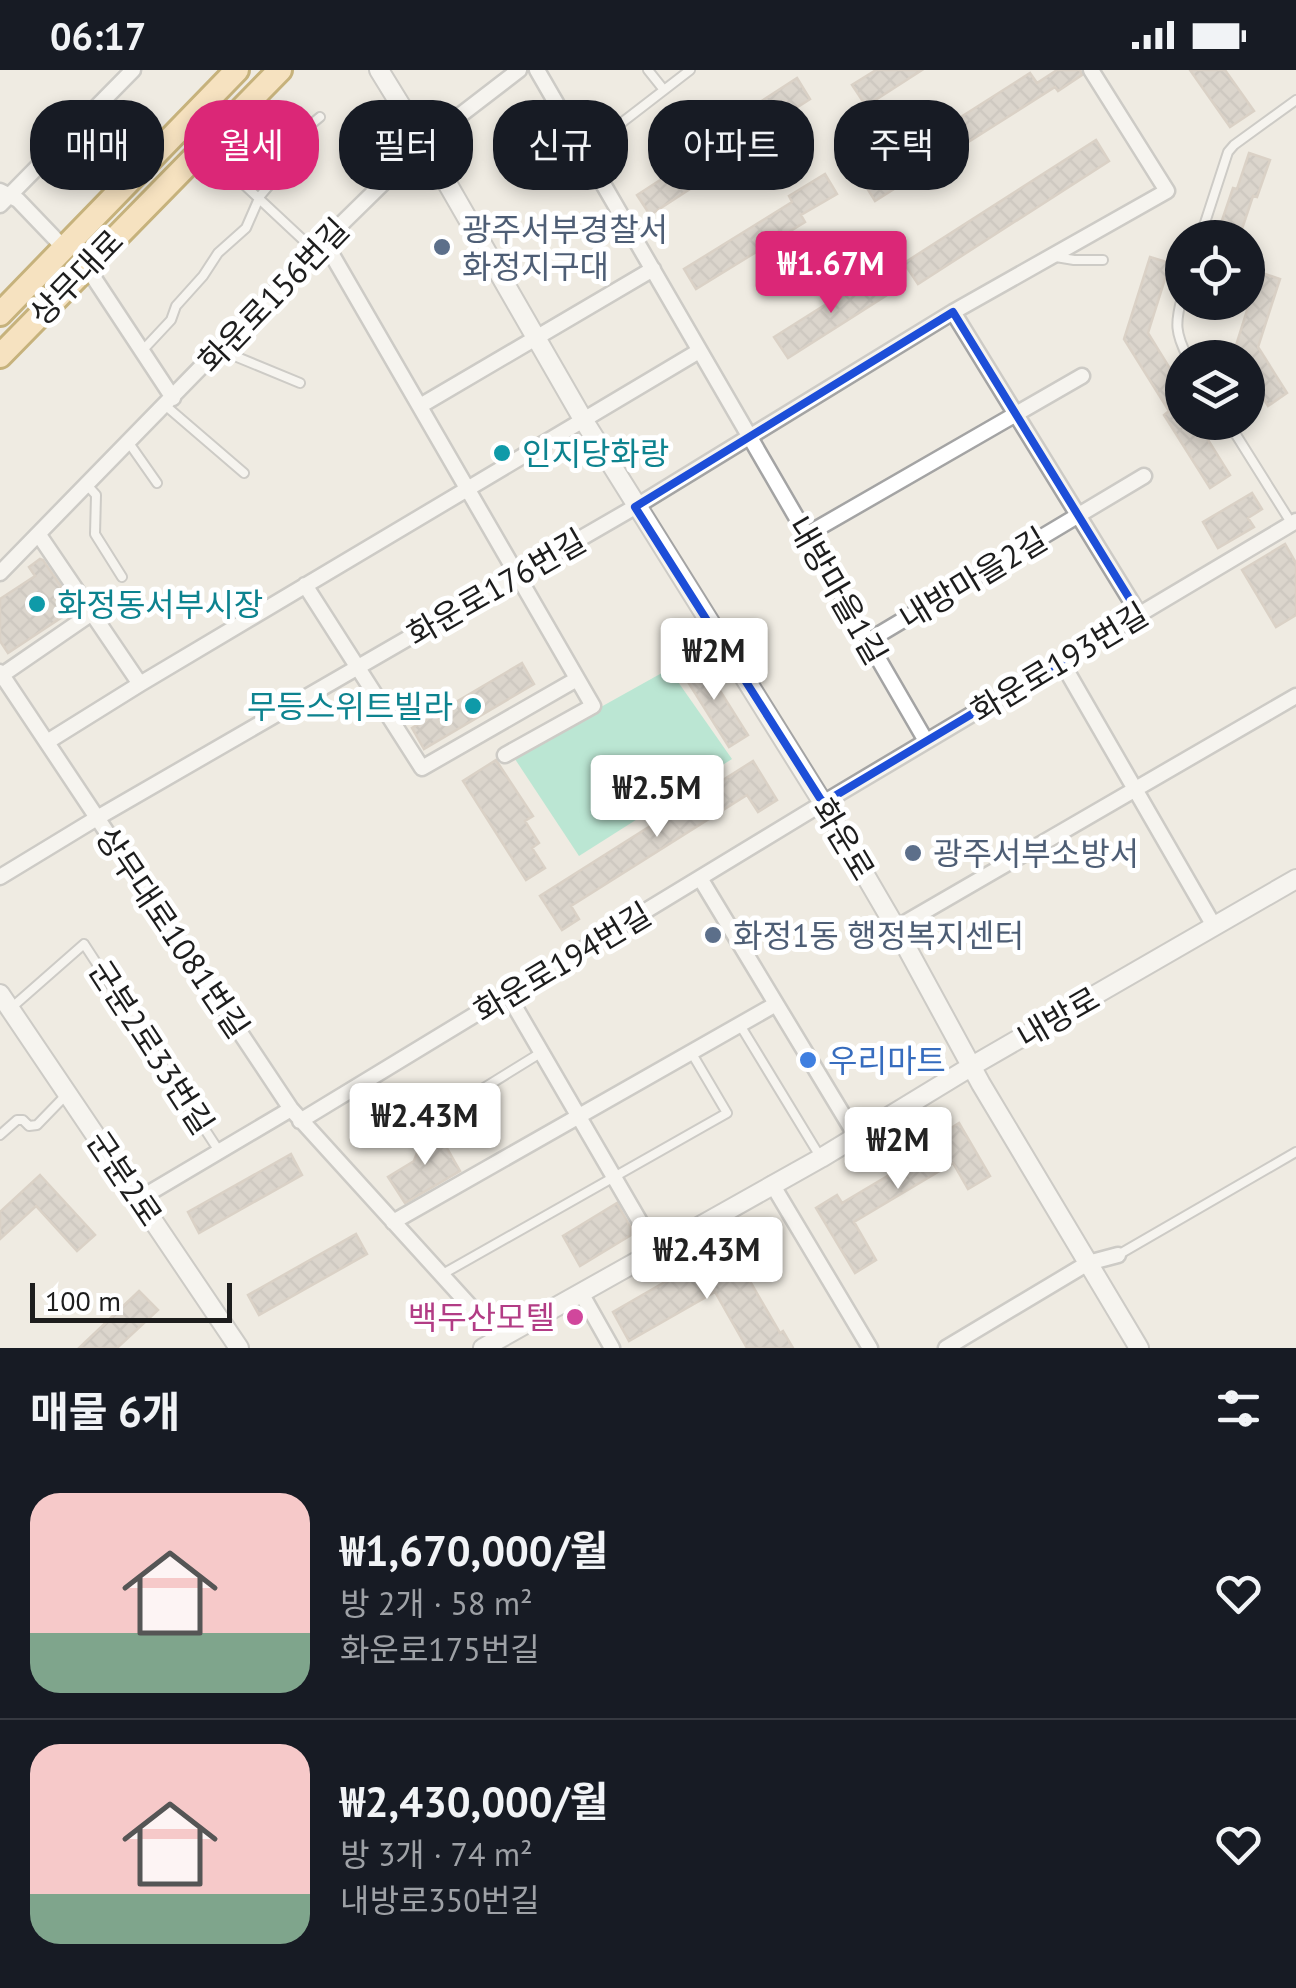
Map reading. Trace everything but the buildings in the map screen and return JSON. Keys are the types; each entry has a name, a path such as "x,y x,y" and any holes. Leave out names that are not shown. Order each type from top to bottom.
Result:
{"main road":[{"name":"상무대로","path":"0,314 237,70"},
{"name":"상무대로","path":"0,356 280,70"}],"street":[{"name":"화운로","path":"379,70 397,100"},
{"name":"화운로156번길","path":"473,105 519,70"},
{"name":"내방마을1길","path":"537,70 555,100"},
{"name":"화운로176번길","path":"0,877 1167,190 1091,70"},
{"path":"64,248 3,197 128,71"},
{"name":"화운로156번길","path":"0,573 377,190"},
{"name":"화운로","path":"451,190 635,506 823,803 972,1066 1139,1348"},
{"name":"내방마을1길","path":"608,190 926,741"},
{"path":"320,246 420,406 593,706 505,755"},
{"path":"86,266 170,402"},
{"path":"420,406 653,269"},
{"name":"내방마을2길","path":"954,312 1139,614"},
{"path":"47,742 699,352"},
{"path":"806,535 1082,376"},
{"name":"내방마을2길","path":"868,642 1144,476"},
{"name":"화운로193번길","path":"823,803 1139,614 1295,526"},
{"path":"39,535 140,684"},
{"path":"305,586 422,768 580,682"},
{"name":"상무대로1081번길","path":"92,613 1,674 296,1115 441,1275 491,1343"},
{"path":"1061,661 1214,926"},
{"path":"896,928 1296,696"},
{"name":"화운로194번길","path":"296,1115 508,994 823,803"},
{"path":"700,878 856,1136"},
{"name":"내방로","path":"491,1343 821,1158 1296,879"},
{"path":"508,994 657,1250"},
{"name":"군분2로","path":"5,1001 238,1348"},
{"path":"392,1222 776,1004"},
{"name":"군분2로33번길","path":"139,1199 220,1150 296,1115"},
{"path":"772,1184 870,1348"},
{"path":"946,1348 1088,1263 1118,1255"},
{"path":"581,1293 612,1348"}],"lane":[{"path":"648,70 664,90"},
{"path":"628,119 690,70"},
{"path":"1206,220 1228,152 1296,100"},
{"path":"142,351 171,320 176,306 224,246 246,228 259,198 309,126 320,117"},
{"path":"250,190 320,246"},
{"path":"1051,256 1103,260"},
{"path":"220,350 300,383"},
{"path":"170,402 244,474"},
{"path":"1240,440 1295,526"},
{"path":"129,444 157,483"},
{"path":"88,486 96,495 97,540 122,577"},
{"name":"군분2로","path":"5,1001 84,944"},
{"name":"군분2로33번길","path":"84,944 220,1150"},
{"path":"739,1024 821,1158"},
{"path":"429,1122 542,1052"},
{"path":"441,1275 727,1112 691,1052"},
{"path":"0,1135 17,1120 28,1126 37,1124 68,1093"},
{"path":"1118,1255 1296,1152"}],"highlighted area":[{"path":"953,312 1139,614 823,803 635,507"}],"green space":[{"path":"669,669 732,759 579,856 513,756"}],"place":[{"name":"광주서부경찰서 화정지구대","path":"442,247"},
{"name":"인지당화랑","path":"502,453"},
{"name":"화정동서부시장","path":"37,604"},
{"name":"무등스위트빌라","path":"473,706"},
{"name":"광주서부소방서","path":"913,853"},
{"name":"화정1동 행정복지센터","path":"713,935"},
{"name":"우리마트","path":"808,1060"},
{"name":"백두산모텔","path":"575,1317"}]}
